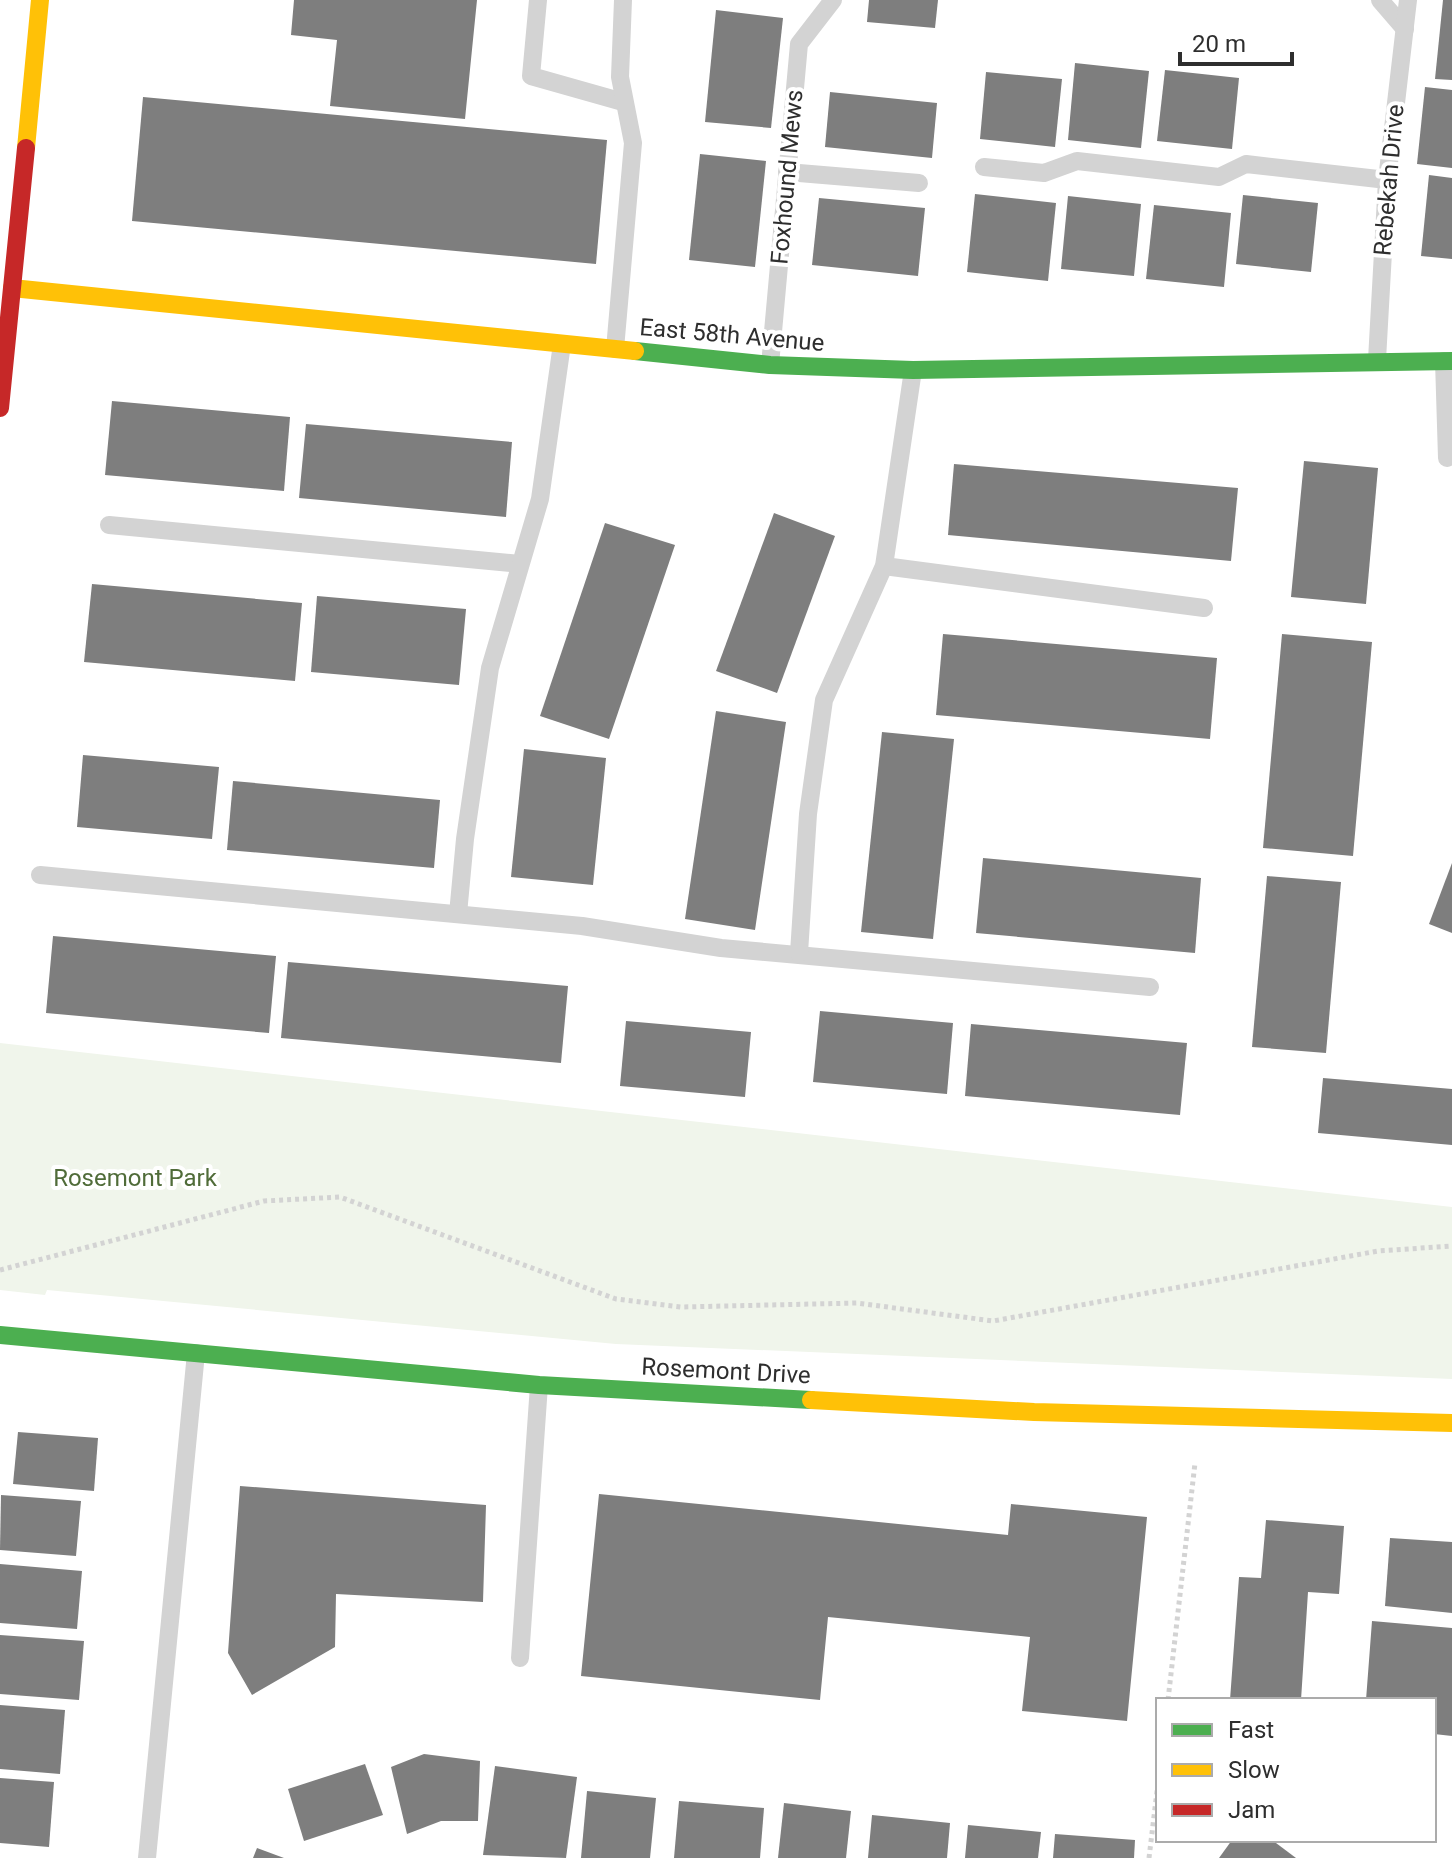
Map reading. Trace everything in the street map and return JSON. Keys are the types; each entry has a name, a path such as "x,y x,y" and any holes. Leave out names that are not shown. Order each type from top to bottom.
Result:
{"street":[{"path":"0,408 40,0"},
{"name":"East 58th Avenue","path":"12,288 770,365 913,370 1448,361"},
{"name":"Rosemont Drive","path":"0,1335 539,1385 1034,1412 1452,1423"}],"lane":[{"path":"538,0 531,76 623,102"},
{"path":"615,349 633,143 623,102 623,0"},
{"name":"Foxhound Mews","path":"770,365 799,44 833,0"},
{"path":"1380,0 1405,29"},
{"name":"Rebekah Drive","path":"1377,360 1387,180 1408,0"},
{"path":"984,167 1044,173 1077,161 1219,177 1246,164 1387,180"},
{"path":"787,172 919,183"},
{"path":"458,914 465,839 490,668 540,499 562,342"},
{"path":"1447,458 1448,361"},
{"path":"799,953 808,814 824,700 884,566 913,370"},
{"path":"109,525 520,564"},
{"path":"884,566 1204,608"},
{"path":"40,875 582,926 721,948 1150,987"},
{"path":"147,1858 196,1353"},
{"path":"520,1658 539,1385"}],"path":[{"path":"0,1270 264,1201 340,1197 616,1299 681,1307 857,1303 993,1321 1378,1251 1452,1246"},
{"path":"1168,1698 1195,1463"},
{"path":"1149,1858 1156,1800"}],"green space":[{"name":"Rosemont Park","path":"0,1043 1452,1207 1452,1379 616,1344 47,1290 45,1295 0,1290"}],"building":[{"path":"294,0 477,0 465,119 330,106 337,40 291,35"},
{"path":"869,0 938,0 935,28 867,22"},
{"path":"1443,0 1452,0 1452,80 1435,79"},
{"path":"716,10 783,18 771,128 705,122"},
{"path":"1075,63 1149,71 1141,148 1068,140"},
{"path":"1165,70 1239,78 1232,149 1157,141"},
{"path":"986,72 1062,79 1055,147 980,139"},
{"path":"1425,87 1452,90 1452,168 1417,164"},
{"path":"830,92 937,103 932,158 825,147"},
{"path":"143,97 607,140 596,264 132,221"},
{"path":"700,154 766,161 755,267 689,260"},
{"path":"1429,175 1452,178 1452,259 1421,256"},
{"path":"975,194 1056,203 1048,281 967,272"},
{"path":"1243,195 1318,203 1311,272 1236,264"},
{"path":"1068,196 1141,204 1134,276 1061,269"},
{"path":"819,198 925,208 918,276 812,265"},
{"path":"1154,205 1231,213 1224,287 1146,279"},
{"path":"112,401 290,417 284,491 105,475"},
{"path":"306,424 512,442 506,517 299,498"},
{"path":"1304,461 1378,468 1366,604 1291,597"},
{"path":"954,464 1238,488 1231,561 948,535"},
{"path":"774,513 835,536 777,693 716,671"},
{"path":"605,523 675,545 609,739 540,716"},
{"path":"92,584 302,603 295,681 84,662"},
{"path":"317,596 466,609 459,685 311,672"},
{"path":"943,634 1217,658 1210,739 936,715"},
{"path":"1282,634 1372,642 1353,856 1263,848"},
{"path":"716,711 786,722 755,930 685,919"},
{"path":"882,732 954,739 933,939 861,932"},
{"path":"524,749 606,758 593,885 511,877"},
{"path":"83,755 219,767 212,839 77,827"},
{"path":"233,781 440,800 434,868 227,850"},
{"path":"983,858 1201,878 1195,953 976,933"},
{"path":"1452,863 1452,933 1429,924"},
{"path":"1267,876 1341,882 1326,1053 1252,1047"},
{"path":"53,936 276,956 269,1033 46,1013"},
{"path":"288,962 568,986 561,1063 281,1038"},
{"path":"820,1011 953,1023 947,1094 813,1082"},
{"path":"626,1021 751,1032 745,1097 620,1086"},
{"path":"971,1024 1187,1043 1180,1115 965,1096"},
{"path":"1323,1078 1452,1089 1452,1145 1318,1133"},
{"path":"18,1432 98,1438 94,1491 13,1484"},
{"path":"240,1486 486,1505 483,1602 336,1594 335,1647 252,1695 228,1653"},
{"path":"599,1494 1008,1535 1011,1504 1147,1517 1127,1721 1022,1711 1030,1637 828,1617 820,1700 581,1676"},
{"path":"1,1495 81,1501 76,1556 0,1550"},
{"path":"1266,1520 1344,1526 1339,1594 1308,1592 1301,1698 1230,1698 1239,1577 1261,1578"},
{"path":"1390,1538 1452,1542 1452,1613 1385,1606"},
{"path":"0,1564 82,1571 77,1629 0,1623"},
{"path":"1372,1621 1452,1628 1452,1736 1436,1734 1436,1698 1366,1698"},
{"path":"0,1635 84,1641 79,1700 0,1694"},
{"path":"0,1705 65,1710 60,1774 0,1769"},
{"path":"424,1754 480,1761 478,1821 441,1821 407,1834 391,1767"},
{"path":"365,1764 383,1815 304,1841 288,1789"},
{"path":"495,1766 577,1777 566,1858 483,1855"},
{"path":"0,1778 54,1782 49,1847 0,1843"},
{"path":"587,1791 656,1798 650,1858 581,1858"},
{"path":"679,1801 764,1808 760,1858 674,1858"},
{"path":"784,1803 851,1811 846,1858 778,1858"},
{"path":"872,1815 950,1823 947,1858 868,1858"},
{"path":"968,1825 1041,1832 1038,1858 965,1858"},
{"path":"1055,1834 1135,1840 1134,1858 1053,1858"},
{"path":"1231,1842 1275,1842 1296,1858 1219,1858"},
{"path":"257,1848 284,1858 253,1858"}],"traffic: fast":[{"path":"635,351 770,365 913,370 1452,361"},
{"path":"0,1335 539,1385 811,1400"}],"traffic: slow":[{"path":"26,148 40,0"},
{"path":"12,288 635,351"},
{"path":"811,1400 1034,1412 1452,1423"}],"traffic: jam":[{"path":"0,408 26,148"}]}
